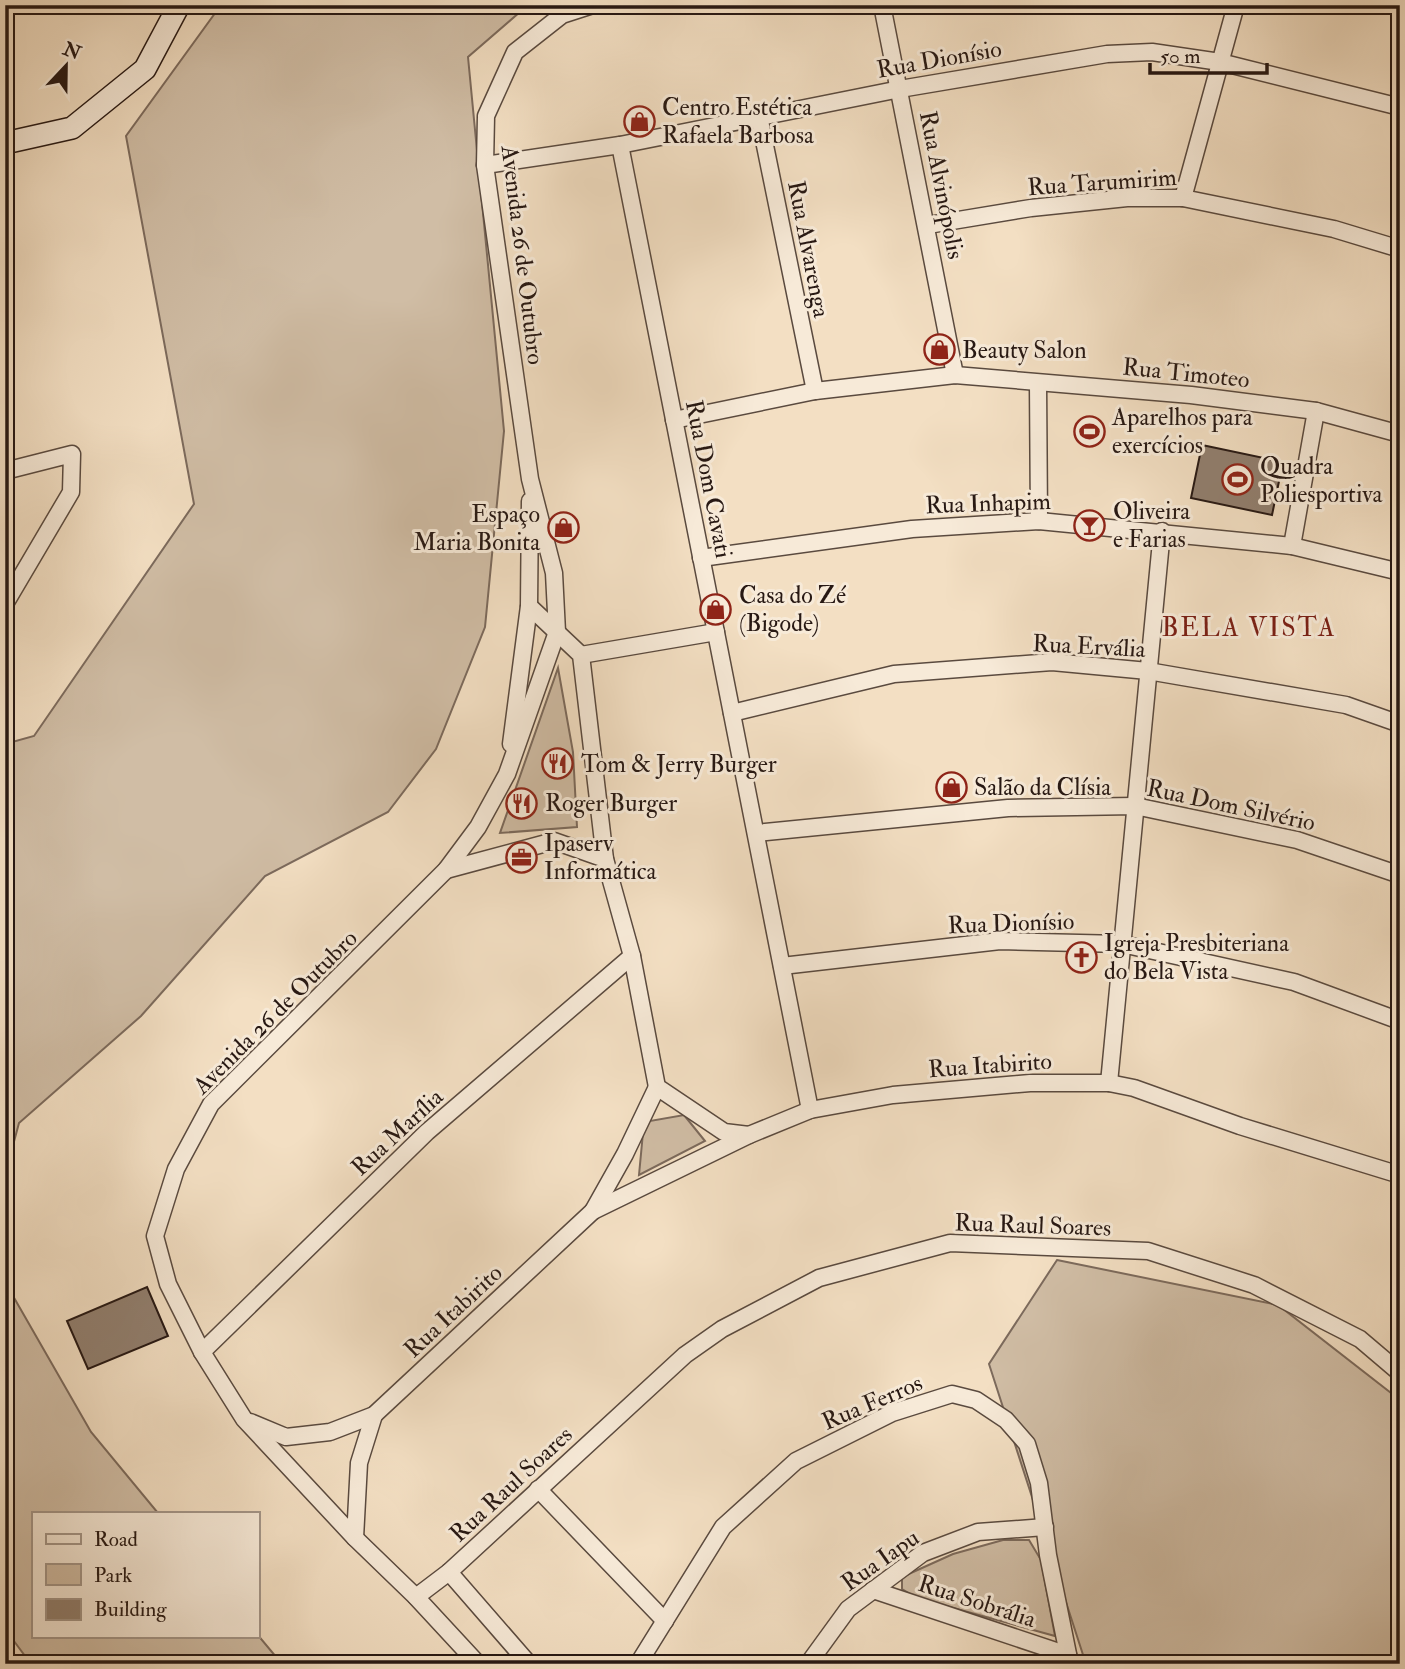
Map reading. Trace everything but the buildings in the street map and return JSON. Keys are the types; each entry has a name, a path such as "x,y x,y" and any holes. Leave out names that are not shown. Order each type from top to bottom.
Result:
{"main road":[{"path":"5,143 72,128 145,69 179,5"}],"street":[{"name":"Avenida 26 de Outubro","path":"478,1664 244,1419 202,1352 168,1284 155,1236 176,1169 211,1104 446,870 478,827 507,774 557,632 554,573 530,479 485,164 486,116 515,52 562,15 593,5"},
{"name":"Rua Alvinópolis","path":"882,5 928,225 955,375"},
{"path":"1183,198 1236,5"},
{"name":"Rua Dionísio","path":"485,164 620,145 900,89 1107,54 1152,52 1220,62 1400,107"},
{"name":"Rua Alvarenga","path":"759,116 815,391"},
{"name":"Rua Dom Cavati","path":"620,145 810,1110"},
{"name":"Rua Tarumirim","path":"928,225 1031,208 1126,198 1183,198 1334,229 1400,249"},
{"name":"Rua Timoteo","path":"674,420 815,391 955,375 1191,395 1316,411 1400,434"},
{"path":"1038,383 1039,521"},
{"path":"1292,547 1316,411"},
{"path":"5,471 72,454 71,492 5,604"},
{"name":"Avenida 26 de Outubro","path":"507,774 529,606 530,479"},
{"name":"Rua Inhapim","path":"701,558 912,529 1039,521 1162,531 1292,547 1400,572"},
{"path":"1109,1083 1162,531"},
{"path":"529,606 580,656 605,859 632,956 657,1087 724,1132 749,1135"},
{"path":"580,656 716,632"},
{"name":"Rua Ervália","path":"732,713 894,674 1052,662 1148,671 1346,705 1400,724"},
{"name":"Rua Dom Silvério","path":"756,833 1008,808 1135,807 1297,840 1400,875"},
{"path":"446,870 554,841 605,859"},
{"name":"Rua Dionísio","path":"782,966 1000,941 1122,944 1294,982 1400,1021"},
{"name":"Rua Marília","path":"202,1352 427,1132 632,956"},
{"name":"Rua Itabirito","path":"244,1419 286,1437 330,1432 374,1415 593,1211 749,1135 810,1110 920,1093 1030,1083 1109,1083 1134,1088 1240,1126 1400,1175"},
{"name":"Rua Itabirito","path":"593,1211 625,1154 657,1087"},
{"name":"Rua Raul Soares","path":"416,1597 449,1572 685,1355 722,1329 819,1278 950,1242 1148,1251 1254,1285 1360,1339 1400,1373"},
{"name":"Rua Ferros","path":"638,1664 723,1527 796,1461 892,1413 952,1394 975,1400 1006,1420 1027,1444 1035,1462 1069,1659"},
{"name":"Rua Itabirito","path":"355,1538 359,1463 374,1415"},
{"path":"538,1489 665,1621"},
{"name":"Rua Iapu","path":"808,1664 848,1609 923,1553 978,1532 1045,1527"},
{"path":"449,1572 529,1664"},
{"name":"Rua Sobrália","path":"873,1590 1069,1659"}],"green space":[{"path":"221,5 528,5 468,57 504,431 485,627 436,749 388,812 265,876 141,1016 19,1123 5,1175 5,744 34,736 194,504 126,136"},
{"path":"558,668 573,752 577,827 500,833"},
{"path":"684,1115 705,1141 639,1175 644,1122"},
{"path":"1057,1260 1278,1305 1400,1400 1400,1664 1086,1664 989,1364"},
{"path":"5,1282 91,1432 157,1512 32,1512 32,1638 259,1636 282,1664 31,1664 5,1629"},
{"path":"1003,1540 1029,1540 1041,1560 1055,1636 917,1598 902,1589 902,1577 953,1554"}],"place":[{"name":"Centro Estética Rafaela Barbosa","path":"639,121"},
{"name":"Beauty Salon","path":"939,350"},
{"name":"Aparelhos para exercícios","path":"1089,431"},
{"name":"Quadra Poliesportiva","path":"1237,480"},
{"name":"Oliveira e Farias","path":"1090,525"},
{"name":"Espaço Maria Bonita","path":"563,528"},
{"name":"Casa do Zé (Bigode)","path":"716,609"},
{"name":"Tom & Jerry Burger","path":"558,764"},
{"name":"Salão da Clísia","path":"951,787"},
{"name":"Roger Burger","path":"522,803"},
{"name":"Ipaserv Informática","path":"521,857"},
{"name":"Igreja Presbiteriana do Bela Vista","path":"1081,957"}],"district":[{"name":"BELA VISTA","path":"1249,627"}]}
